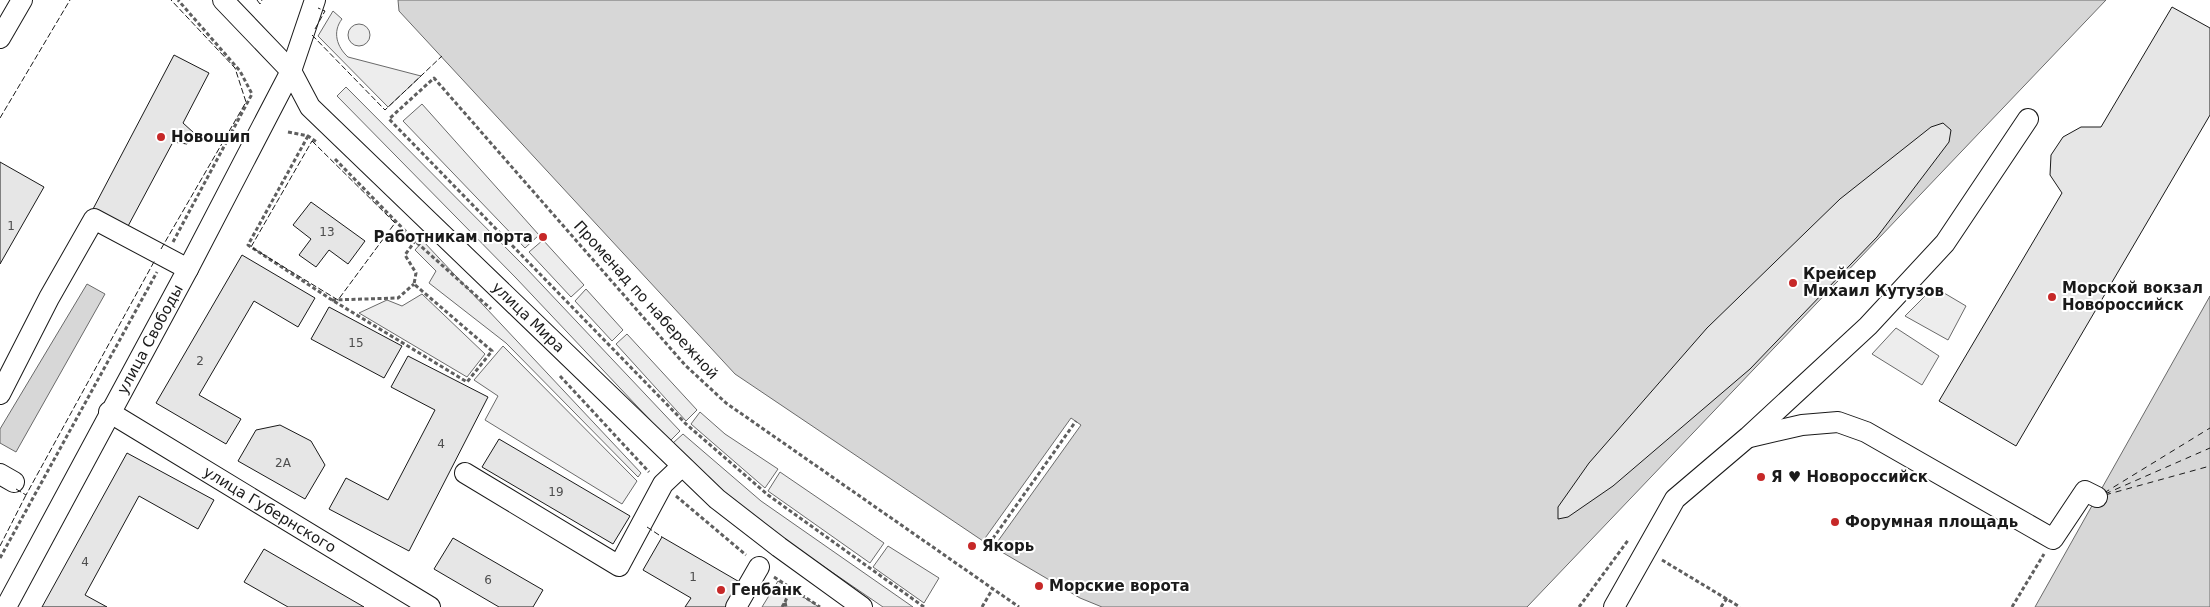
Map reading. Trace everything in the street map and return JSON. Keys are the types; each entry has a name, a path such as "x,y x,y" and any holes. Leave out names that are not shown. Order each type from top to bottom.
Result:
{"street":[{"path":"0,38 22,0"},
{"name":"улица Мира","path":"223,0 291,71 310,107 682,466 717,499 862,607"},
{"name":"улица Свободы","path":"6,607 109,412 188,269 291,71 314,0"},
{"path":"1614,607 1675,499 1748,437 1868,326 1945,243 2028,119"},
{"path":"0,394 49,298 94,219 188,269"},
{"name":"улица Губернского","path":"109,412 430,607"},
{"path":"1748,437 1802,425 1838,422 1866,432 2053,539 2085,490 2097,497"},
{"path":"466,473 619,566 663,484 682,466"},
{"path":"736,607 759,567"}],"path":[{"path":"0,558 165,258 252,94 240,71 178,0"},
{"name":"Променад по набережной","path":"924,607 768,495 686,424 389,119 434,78 685,365 719,397 1017,607"},
{"path":"288,132 308,136 319,143"},
{"path":"308,136 248,245 332,300 467,382 492,351 414,284"},
{"path":"333,157 415,241 496,314"},
{"path":"332,300 398,298 414,284 416,273 405,255 415,241"},
{"path":"553,368 645,469 759,567 820,607"},
{"path":"989,544 1076,422"},
{"path":"2012,607 2053,539"},
{"path":"784,605 791,588"},
{"path":"982,607 992,590"},
{"path":"1721,607 1727,598"}],"shaded area":[{"path":"398,0 2106,0 1527,607 1102,607 1080,598 983,541 735,374 399,11"},
{"path":"333,11 342,19 337,29 337,39 341,49 348,57 421,76 388,107 318,36"},
{"path":"359,24 367,27 370,35 367,43 359,46 351,43 348,35 351,27"},
{"path":"346,87 526,268 680,431 670,441 516,278 337,96"},
{"path":"422,104 539,235 525,248 403,121"},
{"path":"543,240 584,285 571,297 529,252"},
{"path":"423,241 641,473 638,477 506,343 429,283 436,271 415,250"},
{"path":"87,284 105,294 16,452 0,443 0,429"},
{"path":"1934,287 1966,306 1948,340 1905,316"},
{"path":"586,289 623,330 612,341 575,301"},
{"path":"422,294 485,354 467,377 359,313 387,300 402,306"},
{"path":"2210,296 2210,607 2035,607"},
{"path":"1896,328 1939,356 1922,385 1872,354"},
{"path":"627,334 697,410 686,421 616,344"},
{"path":"503,346 637,481 622,504 485,420 498,396 474,380"},
{"path":"700,412 725,434 778,469 765,488 691,424"},
{"path":"683,434 761,501 913,607 883,607 750,516 700,471 673,443"},
{"path":"780,472 884,543 870,563 768,491"},
{"path":"888,546 939,578 924,603 873,567"},
{"path":"778,581 819,607 762,607"}],"pier":[{"path":"1071,418 1081,425 993,548 983,541"}],"building":[{"name":"Морской вокзал Новороссийск","path":"2172,7 2210,28 2210,115 2016,446 1939,401 2062,193 2050,175 2051,155 2063,137 2081,127 2101,127"},
{"name":"Новошип","path":"174,55 209,73 183,123 194,133 187,144 173,142 127,228 93,209"},
{"name":"Крейсер Михаил Кутузов","path":"1943,123 1951,130 1949,142 1877,237 1750,369 1613,486 1568,517 1558,519 1558,507 1589,463 1707,328 1840,199 1931,127"},
{"path":"0,162 44,187 0,264"},
{"path":"311,202 365,241 348,264 329,250 316,267 299,255 311,239 293,225"},
{"path":"242,255 315,298 298,327 254,301 199,395 241,419 226,444 156,403"},
{"path":"329,307 402,346 384,378 311,339"},
{"path":"408,356 488,397 409,551 329,509 346,478 388,500 435,410 391,387"},
{"path":"280,425 311,441 325,465 305,499 238,461 256,430"},
{"path":"499,439 630,516 613,544 482,467"},
{"path":"127,453 214,500 198,529 139,496 85,595 107,607 42,607"},
{"path":"662,537 743,584 730,607 685,607 691,598 643,570"},
{"path":"453,538 543,590 533,607 499,607 434,569"},
{"path":"264,549 364,607 288,607 244,582"}],"ferry route":[{"path":"2104,493 2210,428"},
{"path":"2105,494 2210,448"},
{"path":"2105,495 2210,466"}],"fence":[{"path":"0,118 70,0"},
{"path":"161,249 246,102 235,68 171,0"},
{"path":"257,0 260,4 262,0"},
{"path":"315,29 325,11 318,8"},
{"path":"312,35 385,110 442,56"},
{"path":"312,141 395,223 338,300 251,247 312,141"},
{"path":"16,489 26,495 155,260"},
{"path":"0,546 26,495"},
{"path":"647,527 662,537"}],"place":[{"name":"Новошип","path":"161,137"},
{"name":"Работникам порта","path":"543,237"},
{"name":"Крейсер Михаил Кутузов","path":"1793,283"},
{"name":"Морской вокзал Новороссийск","path":"2052,297"},
{"name":"Я ♥ Новороссийск","path":"1761,477"},
{"name":"Форумная площадь","path":"1835,522"},
{"name":"Якорь","path":"972,546"},
{"name":"Морские ворота","path":"1039,586"},
{"name":"Генбанк","path":"721,590"}]}
